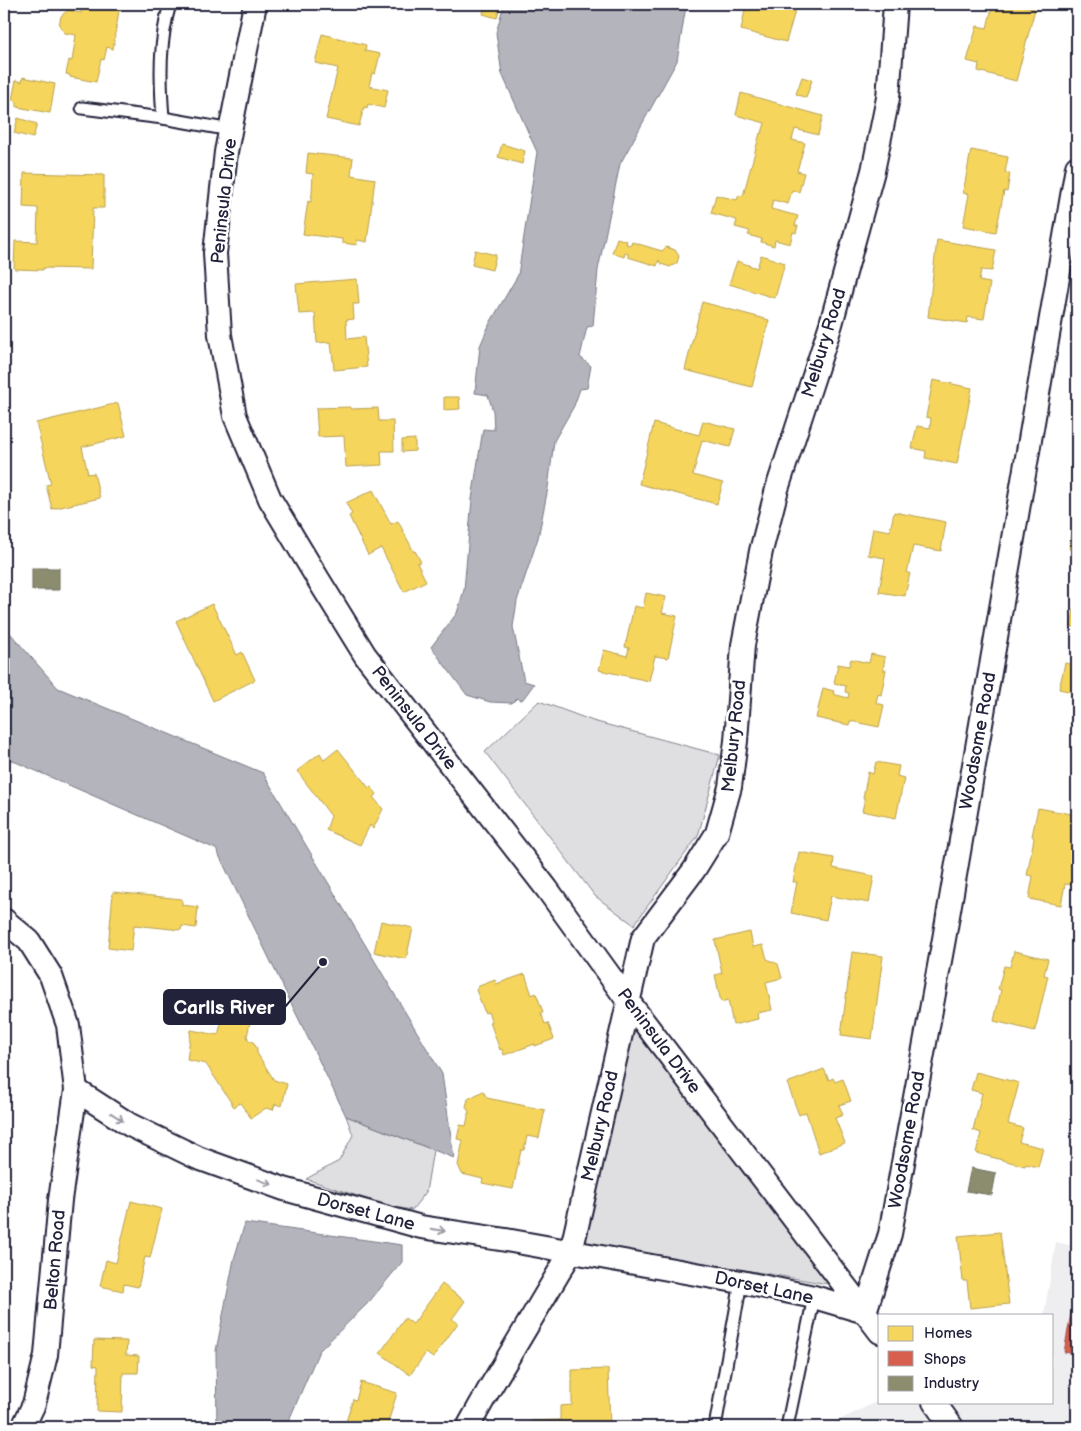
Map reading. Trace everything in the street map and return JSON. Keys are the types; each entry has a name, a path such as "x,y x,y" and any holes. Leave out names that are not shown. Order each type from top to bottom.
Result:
{"street":[{"name":"Peninsula Drive","path":"255,4 226,152 215,253 220,335 235,416 270,499 365,655 547,889 628,1001 878,1329"},
{"name":"Melbury Road","path":"468,1427 486,1393 571,1252 643,938 694,870 717,833 730,788 736,741 743,645 761,551 777,489 831,324 873,171 888,98 895,4"},
{"name":"Woodsome Road","path":"865,1312 890,1234 944,939 1077,167"},
{"path":"4,920 28,941 51,976 68,1025 76,1090"},
{"name":"Dorset Lane","path":"76,1090 130,1125 198,1158 284,1189 421,1227 741,1282 814,1297 865,1312"},
{"name":"Belton Road","path":"23,1427 34,1404 46,1355 60,1200 76,1090"},
{"path":"935,1404 952,1427"}],"lane":[{"path":"164,118 160,74 164,24 170,4"},
{"path":"82,108 164,118 231,130"},
{"path":"715,1427 741,1282"},
{"path":"787,1427 814,1297"}],"shaded area":[{"path":"504,4 692,4 685,12 677,61 620,164 598,270 593,326 587,327 580,357 591,366 587,388 580,389 574,406 554,441 548,488 538,538 517,601 513,627 524,681 534,684 523,699 517,698 512,703 490,702 467,695 431,647 457,613 464,590 472,499 483,429 494,430 493,411 488,395 475,393 480,346 490,323 518,275 537,152 502,74 496,33"},
{"path":"4,626 58,688 263,773 442,1074 454,1158 346,1116 216,849 4,757"},
{"path":"539,701 593,721 720,755 698,836 634,925 595,896 485,752"},
{"path":"634,1029 828,1284 585,1243"},
{"path":"346,1116 433,1150 426,1192 412,1210 388,1206 306,1179 339,1161 353,1135"},
{"path":"245,1223 402,1245 402,1262 369,1302 319,1351 286,1427 217,1427 216,1351 234,1259"},
{"path":"1056,1242 1077,1247 1077,1427 837,1427 835,1422 878,1401 878,1404 1054,1404 1054,1314 1044,1314"}],"building: Homes":[{"path":"82,4 120,4 113,49 107,47 104,60 101,59 96,82 70,77 70,75 66,74 69,60 72,61 76,35 65,33 59,25 61,16 68,10 81,13"},
{"path":"485,4 500,4 497,18 483,14"},
{"path":"746,4 792,4 790,10 795,11 786,42 741,30"},
{"path":"993,4 1015,4 1035,9 1016,81 978,71 979,64 967,61 977,26 987,28"},
{"path":"322,34 366,45 365,51 380,54 375,74 372,73 369,86 388,90 384,108 368,104 367,108 364,107 359,126 326,119 338,68 315,63"},
{"path":"23,77 55,84 50,113 17,107 17,102 12,100 16,80 22,82"},
{"path":"802,77 812,80 806,98 796,94"},
{"path":"741,93 823,116 818,135 795,129 792,140 805,143 797,171 804,173 799,192 792,190 788,204 773,200 771,209 798,216 795,226 798,226 796,233 793,232 790,244 775,240 774,246 761,242 762,239 748,235 750,231 735,227 737,220 711,213 716,195 737,200 739,195 743,196 760,133 762,133 765,123 736,115"},
{"path":"18,118 37,124 33,138 14,133"},
{"path":"502,144 525,151 522,164 498,157"},
{"path":"971,150 1008,157 1005,173 1010,173 1007,192 1004,191 996,232 963,226 969,194 963,193"},
{"path":"308,153 353,158 351,175 375,179 367,242 357,240 357,245 342,243 342,239 303,234 308,201 311,202 312,193 313,174 306,173"},
{"path":"24,173 104,175 104,208 93,208 91,269 14,269 15,241 37,242 38,208 23,207"},
{"path":"617,238 627,241 626,244 631,245 632,242 662,251 666,247 675,250 679,256 677,263 670,267 661,264 659,260 657,266 628,257 628,254 625,253 624,257 612,253"},
{"path":"937,240 996,250 992,271 981,270 979,281 990,283 984,319 968,317 967,323 928,317"},
{"path":"475,250 496,255 492,270 472,265"},
{"path":"761,255 785,263 775,298 729,284 737,261 757,268"},
{"path":"357,279 359,304 353,304 354,319 346,320 347,339 364,337 367,367 334,370 331,342 317,343 315,313 299,314 296,284"},
{"path":"702,302 769,320 752,387 685,370"},
{"path":"933,380 972,388 957,464 925,458 926,451 912,448 917,426 930,428 931,418 926,417"},
{"path":"444,397 459,397 460,409 444,410"},
{"path":"118,403 126,436 82,447 88,474 94,473 100,498 52,509 46,485 51,484 36,423"},
{"path":"351,407 351,409 378,408 379,421 393,421 394,451 381,451 382,465 346,467 344,436 318,437 316,408"},
{"path":"703,421 735,429 730,447 702,440 693,475 723,483 717,504 639,484 654,423 699,435"},
{"path":"415,439 415,451 402,452 402,440"},
{"path":"373,490 391,524 398,521 421,562 417,563 426,581 404,592 381,548 368,555 349,516 352,514 346,503"},
{"path":"894,512 946,522 941,551 913,546 907,573 910,573 905,596 879,592 885,558 868,555 873,528 890,531"},
{"path":"1077,513 1077,550 1069,549"},
{"path":"646,593 666,597 662,613 677,616 668,658 655,656 649,681 599,670 604,650 627,656 629,648 625,647 634,606 643,608"},
{"path":"212,604 237,655 242,652 255,680 213,701 176,621"},
{"path":"1074,610 1077,611 1077,628 1071,626"},
{"path":"871,654 885,657 883,670 886,670 881,695 878,694 876,703 884,705 879,727 850,721 849,725 816,718 823,688 834,691 833,694 848,698 849,693 845,692 846,686 834,683 838,664 849,666 851,659 869,663"},
{"path":"1077,656 1077,693 1059,689 1065,663 1075,665"},
{"path":"338,749 369,788 371,787 377,794 373,797 383,809 373,829 370,825 360,845 326,830 331,816 297,771 320,753 324,760"},
{"path":"876,762 899,766 897,776 904,778 896,818 862,811 868,772 873,774"},
{"path":"1038,808 1077,815 1077,836 1073,856 1077,857 1074,885 1065,884 1061,905 1029,899 1033,876 1027,875"},
{"path":"799,852 834,858 833,868 874,876 869,903 831,896 826,920 791,913 797,882 793,882"},
{"path":"113,892 182,899 182,905 198,907 196,928 182,926 181,930 134,925 131,951 108,948"},
{"path":"381,921 413,928 406,959 374,952"},
{"path":"750,932 753,947 763,945 767,959 778,964 782,978 766,982 772,1010 757,1013 758,1019 733,1025 728,1000 721,1002 715,975 722,973 715,940"},
{"path":"1014,951 1048,959 1044,975 1048,976 1035,1031 994,1021 1001,990 998,989 1004,966 1010,967"},
{"path":"852,952 883,956 872,1039 841,1035"},
{"path":"525,974 532,995 536,993 545,1024 548,1023 554,1039 504,1055 502,1049 500,1050 488,1012 485,1013 476,990 479,986 495,980 496,984"},
{"path":"223,1017 250,1023 247,1036 249,1041 253,1041 257,1053 274,1080 287,1084 282,1106 275,1104 273,1110 266,1108 251,1118 240,1103 234,1107 206,1064 187,1060 191,1030 218,1035"},
{"path":"4,1047 10,1047 8,1065 4,1064"},
{"path":"824,1069 829,1080 833,1078 835,1082 843,1079 851,1101 839,1105 843,1115 835,1118 845,1143 819,1153 806,1112 799,1115 787,1083"},
{"path":"976,1072 1019,1083 1008,1124 1023,1128 1019,1142 1043,1148 1038,1167 1026,1164 1025,1166 976,1153 981,1133 973,1130 982,1093 971,1090"},
{"path":"483,1091 487,1098 545,1110 539,1138 527,1136 524,1150 521,1150 513,1189 482,1183 483,1179 462,1174 458,1165 463,1140 457,1139 460,1125 466,1126 469,1112 466,1107 468,1099"},
{"path":"4,1165 8,1166 7,1191 4,1191"},
{"path":"131,1201 162,1209 150,1258 145,1257 138,1287 124,1284 123,1291 100,1286 106,1260 116,1263"},
{"path":"1000,1232 1009,1304 970,1308 967,1281 963,1281 958,1236"},
{"path":"442,1284 465,1301 452,1319 458,1323 433,1358 426,1353 410,1375 380,1353 405,1318 413,1324"},
{"path":"94,1340 127,1341 126,1355 139,1356 138,1373 123,1373 122,1412 97,1411 98,1366 93,1365"},
{"path":"608,1369 610,1427 531,1427 531,1421 560,1420 560,1406 572,1405 572,1370"},
{"path":"361,1382 397,1393 387,1426 390,1427 333,1427 335,1422 345,1425 353,1399 356,1400"}],"building: Shops":[{"path":"1077,1280 1077,1354 1064,1352"}],"building: Industry":[{"path":"32,568 59,568 59,590 32,590"},
{"path":"971,1168 996,1173 992,1195 966,1191"}],"place":[{"name":"Carlls River","path":"323,962"}]}
